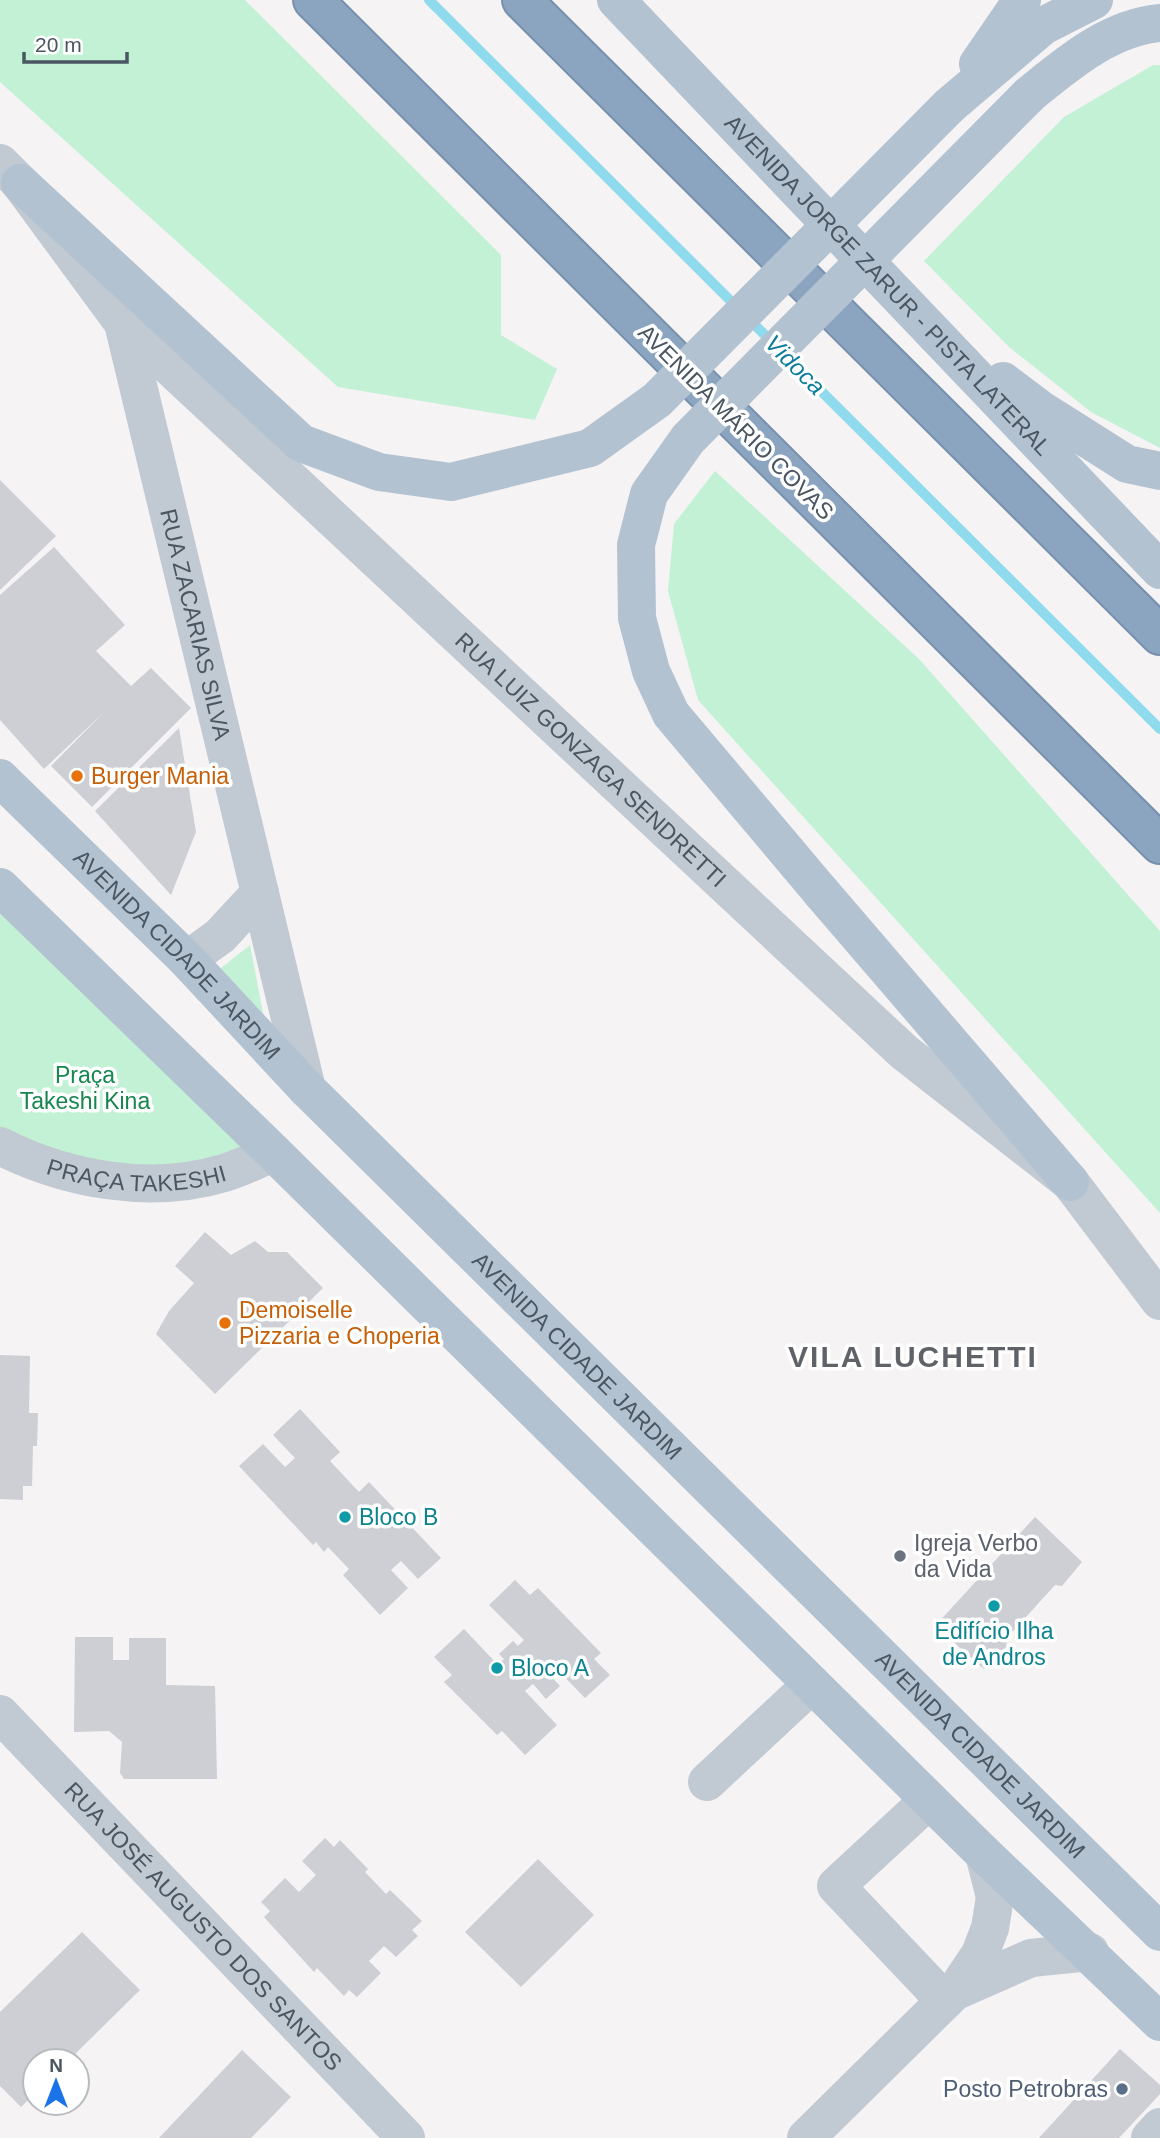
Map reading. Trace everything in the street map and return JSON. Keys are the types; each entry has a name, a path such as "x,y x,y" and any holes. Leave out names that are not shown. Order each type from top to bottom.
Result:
{"highway":[{"name":"AVENIDA MÁRIO COVAS","path":"313,0 1160,845"},
{"path":"522,0 1160,635"},
{"path":"1092,778 1160,870"}],"main road":[{"name":"AVENIDA JORGE ZARUR - PISTA LATERAL","path":"616,0 1160,570"},
{"path":"949,106 1022,0"},
{"path":"10,173 301,443 379,471 451,482 590,448 657,400 949,106 1043,26 1094,0"},
{"path":"1070,1182 671,713 651,671 637,618 636,545 649,494 688,439 1030,94 1082,52 1141,25 1160,23"},
{"path":"918,318 1040,409 1127,464 1160,471"},
{"name":"AVENIDA CIDADE JARDIM","path":"0,778 187,960 307,1089 1160,1932"},
{"path":"0,887 274,1153 984,1854 1090,1952 1160,2022"}],"street":[{"path":"10,173 123,323"},
{"name":"RUA ZACARIAS SILVA","path":"123,323 307,1089"},
{"name":"RUA LUIZ GONZAGA SENDRETTI","path":"123,323 904,1052 1070,1182 1160,1301"},
{"path":"187,960 220,936 260,893"},
{"name":"PRAÇA TAKESHI","path":"10,1158 81,1178 181,1182 225,1173 274,1153"},
{"path":"707,1782 812,1684"},
{"name":"RUA JOSÉ AUGUSTO DOS SANTOS","path":"0,1714 406,2138"},
{"path":"929,1800 836,1886 950,1996"},
{"path":"806,2138 950,1996 981,1955 990,1928 995,1897 984,1854"},
{"path":"950,1996 1031,1958 1090,1952"},
{"path":"1150,2138 1160,2127"}],"green space":[{"path":"0,0 245,0 501,255 501,335 557,369 535,420 338,387 0,82"},
{"path":"1153,65 1160,65 1160,448 1091,412 1009,347 924,261 1064,117"},
{"path":"715,471 919,659 1160,931 1160,1213 698,700 668,591 674,524"},
{"name":"Praça Takeshi Kina","path":"0,887 274,1153 181,1182 0,1146"},
{"path":"250,945 265,1023 211,976"}],"building":[{"path":"0,480 56,536 0,590"},
{"path":"54,547 125,625 96,651 131,686 151,668 191,708 92,807 51,766 104,712 44,769 0,720 0,595"},
{"path":"179,728 196,832 171,895 95,811"},
{"name":"Demoiselle Pizzaria e Choperia","path":"205,1232 231,1255 255,1241 268,1252 287,1252 323,1288 215,1394 156,1334 169,1311 194,1283 175,1266"},
{"path":"0,1355 30,1356 29,1413 38,1413 37,1446 33,1446 32,1486 23,1486 23,1500 0,1499"},
{"name":"Bloco B","path":"300,1409 340,1452 330,1461 359,1492 369,1482 441,1558 418,1579 401,1561 391,1570 408,1588 380,1615 343,1575 349,1569 328,1547 324,1552 316,1542 313,1545 239,1466 263,1444 285,1467 295,1458 273,1435"},
{"name":"Edifício Ilha de Andros","path":"1035,1517 1082,1562 1062,1586 1055,1585 1007,1638 1006,1647 984,1669 935,1626"},
{"name":"Bloco A","path":"515,1580 530,1595 538,1588 601,1653 594,1659 610,1675 585,1698 553,1665 546,1671 560,1686 546,1699 533,1684 525,1691 557,1725 525,1755 502,1731 497,1735 444,1682 452,1675 434,1657 464,1629 498,1665 504,1659 499,1654 513,1641 518,1646 524,1640 489,1605"},
{"path":"75,1637 113,1637 113,1660 129,1660 129,1638 166,1638 166,1685 215,1686 217,1779 124,1779 120,1773 122,1742 109,1731 74,1732"},
{"path":"325,1838 334,1847 340,1840 368,1869 365,1872 386,1894 390,1890 422,1921 412,1930 418,1936 396,1957 384,1946 369,1961 381,1973 357,1997 349,1990 344,1996 317,1968 314,1972 264,1917 270,1911 261,1902 285,1878 299,1892 316,1875 302,1861"},
{"path":"538,1859 594,1915 521,1987 465,1932"},
{"path":"82,1932 140,1990 82,2047 21,2047 21,2107 0,2086 0,2012"},
{"name":"Posto Petrobras","path":"1120,2049 1160,2085 1160,2094 1119,2138 1039,2138"},
{"path":"242,2050 291,2097 251,2138 159,2138"}],"waterway":[{"name":"Vidoca","path":"429,0 1160,729"}],"place":[{"name":"Burger Mania","path":"77,776"},
{"name":"Demoiselle Pizzaria e Choperia","path":"225,1323"},
{"name":"Bloco B","path":"345,1517"},
{"name":"Igreja Verbo da Vida","path":"900,1556"},
{"name":"Edifício Ilha de Andros","path":"994,1606"},
{"name":"Bloco A","path":"497,1668"},
{"name":"Posto Petrobras","path":"1122,2089"}],"district":[{"name":"VILA LUCHETTI","path":"913,1357"}]}
